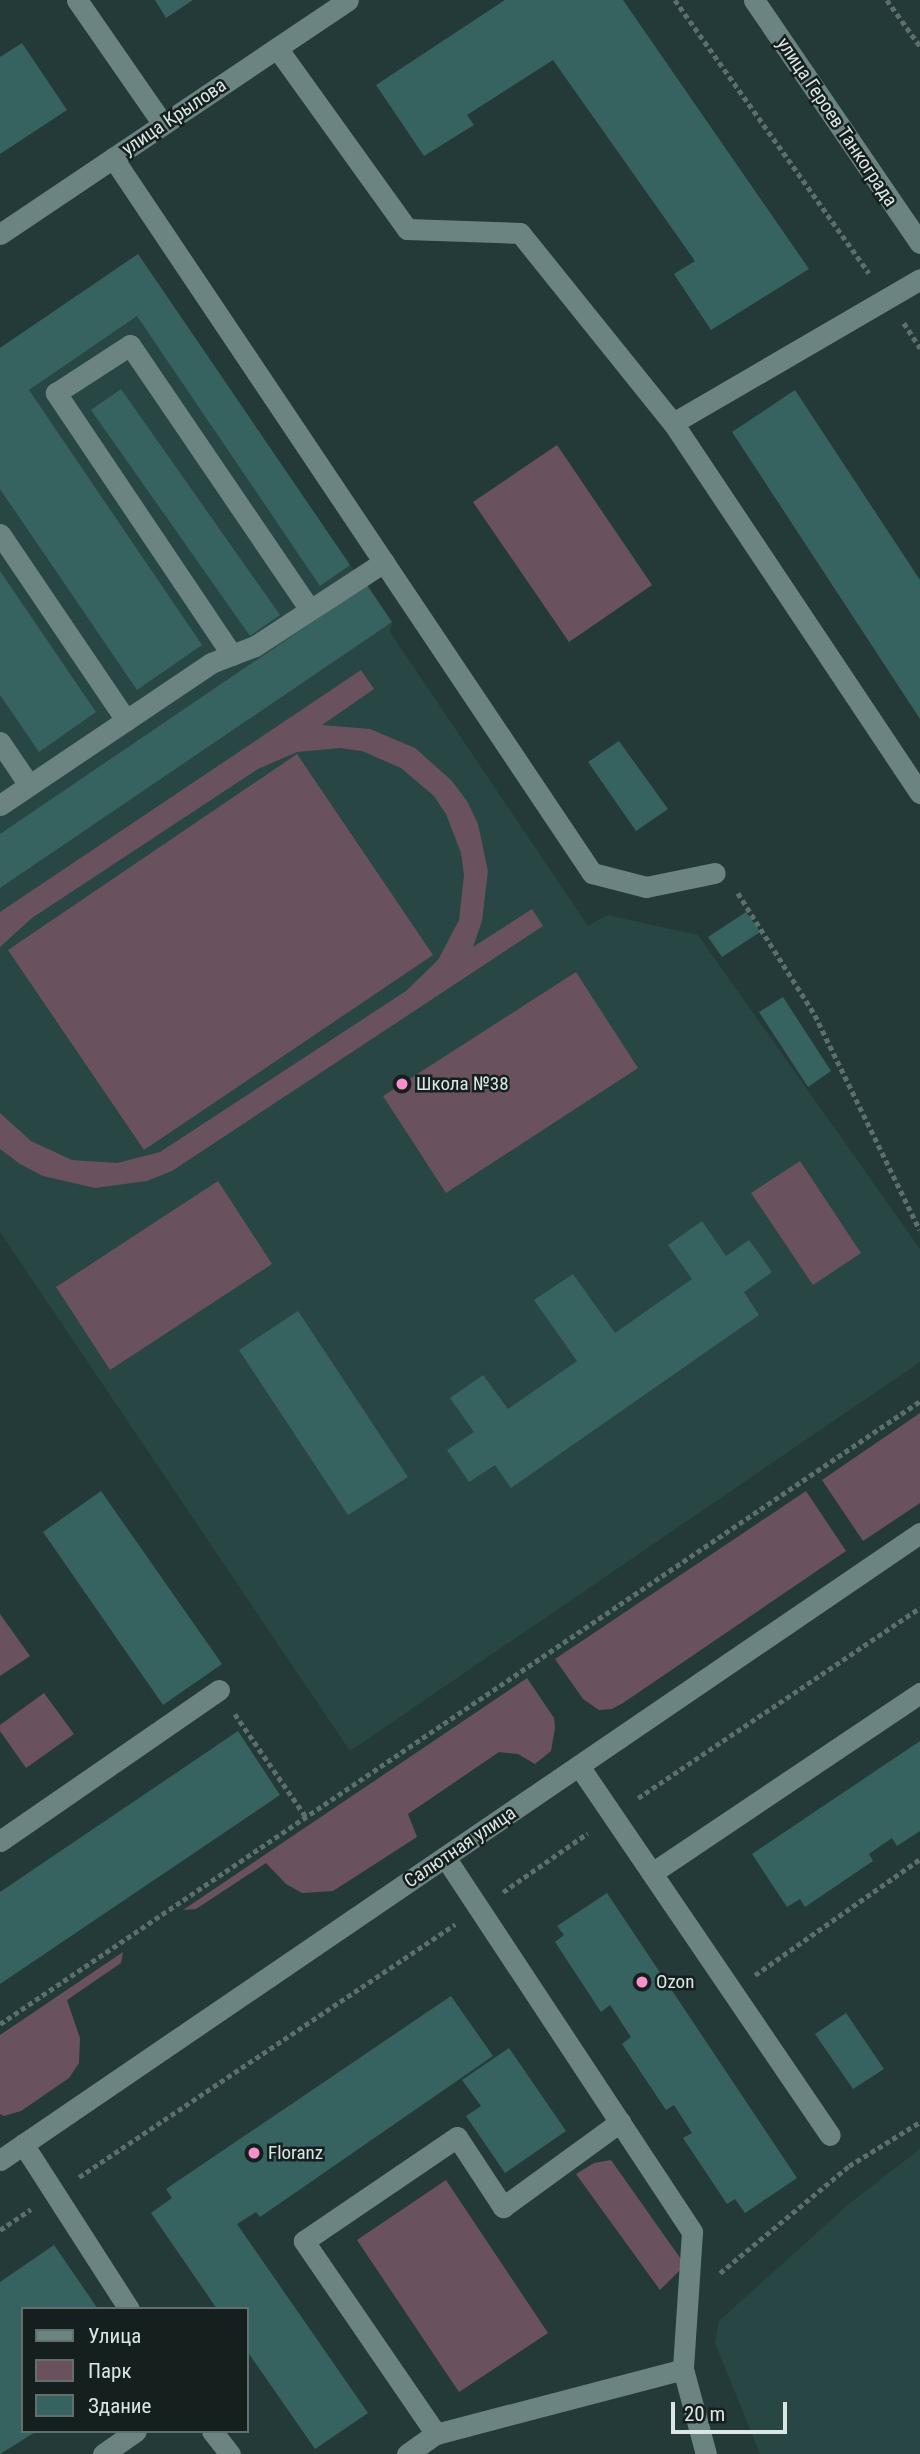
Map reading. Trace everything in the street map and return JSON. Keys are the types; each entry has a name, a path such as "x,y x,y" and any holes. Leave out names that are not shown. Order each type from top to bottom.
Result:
{"street":[{"path":"77,0 163,124"},
{"name":"улица Крылова","path":"0,234 348,0"},
{"name":"улица Героев Танкограда","path":"754,0 920,243"},
{"path":"277,48 408,229 520,233 673,423 920,793"},
{"path":"113,158 592,873 646,887 715,873"},
{"path":"673,423 920,279"},
{"path":"232,654 55,393 130,345 310,610"},
{"path":"0,534 126,720"},
{"path":"0,804 211,663 255,646 384,562"},
{"path":"0,742 29,785"},
{"name":"Салютная улица","path":"8,2151 920,1534"},
{"path":"0,1841 219,1690"},
{"path":"652,1873 920,1693"},
{"path":"579,1766 830,2135"},
{"path":"445,1857 692,2232 683,2369 706,2454"},
{"path":"436,2434 304,2241 457,2137 503,2207 620,2122"},
{"path":"8,2151 127,2307"},
{"path":"407,2454 436,2434 683,2369"},
{"path":"103,2454 133,2433"},
{"path":"214,2433 230,2454"}],"path":[{"path":"675,0 920,348"},
{"path":"887,0 920,46"},
{"path":"715,873 732,882 815,1015 920,1230"},
{"path":"0,2024 920,1401"},
{"path":"219,1690 306,1816"},
{"path":"732,1991 920,1858"},
{"path":"686,2300 849,2166 920,2122"}],"shaded area":[{"name":"Школа №38","path":"138,254 350,565 392,622 390,632 588,926 607,915 698,935 920,1249 920,1362 350,1751 0,1232 0,348"},
{"path":"920,2149 920,2454 760,2454 715,2343 719,2321 850,2203"}],"green space":[{"path":"557,445 652,585 569,642 473,502"},
{"path":"361,670 374,689 322,725 370,729 415,748 452,781 467,801 478,824 488,871 482,921 473,947 532,909 543,926 172,1171 147,1181 95,1188 43,1176 20,1164 0,1149 0,1113 31,1141 72,1160 117,1163 160,1152 406,991 438,960 459,920 464,875 461,853 446,814 434,796 401,768 362,751 340,748 297,752 258,769 32,918 0,947 0,912"},
{"path":"297,754 433,955 144,1150 8,950"},
{"path":"576,972 638,1068 446,1193 383,1096"},
{"path":"800,1161 861,1253 813,1285 751,1193"},
{"path":"218,1181 272,1264 110,1370 56,1287"},
{"path":"920,1413 920,1503 863,1541 822,1480"},
{"path":"806,1491 846,1551 623,1703 612,1709 599,1710 583,1699 555,1659"},
{"path":"0,1614 30,1656 0,1676"},
{"path":"527,1678 554,1718 555,1728 551,1751 535,1764 518,1754 499,1752 408,1814 417,1837 333,1891 302,1893 286,1884 266,1863 196,1909 183,1910"},
{"path":"44,1693 74,1734 26,1768 0,1731 0,1725"},
{"path":"123,1952 121,1963 67,2000 80,2038 79,2063 69,2078 21,2111 4,2116 0,2114 0,2035"},
{"path":"611,2160 683,2262 680,2270 660,2290 576,2174 594,2163"},
{"path":"446,2180 548,2333 459,2392 357,2240"}],"building":[{"path":"155,0 193,0 166,18"},
{"path":"505,0 623,0 809,269 711,330 674,274 695,261 553,60 467,115 474,125 424,156 376,85"},
{"path":"22,43 67,110 0,154 0,57"},
{"path":"138,254 350,565 320,586 137,316 29,390 202,645 137,690 0,489 0,348"},
{"path":"121,389 280,615 250,636 91,410"},
{"path":"795,390 920,580 920,719 732,432"},
{"path":"0,571 96,712 39,752 0,695"},
{"path":"367,585 392,622 0,888 0,834"},
{"path":"619,741 668,809 636,831 588,762"},
{"path":"746,912 760,932 722,957 708,937"},
{"path":"783,997 831,1071 808,1087 759,1012"},
{"path":"702,1221 726,1256 749,1240 772,1272 744,1292 759,1315 511,1488 495,1465 469,1482 447,1450 474,1432 450,1398 483,1375 508,1409 577,1361 534,1300 573,1274 615,1333 692,1279 668,1245"},
{"path":"298,1311 408,1477 348,1515 239,1350"},
{"path":"101,1491 222,1664 163,1705 43,1532"},
{"path":"238,1731 280,1795 0,1984 0,1892"},
{"path":"920,1741 920,1831 897,1846 892,1838 869,1854 873,1861 805,1907 800,1899 787,1907 752,1854"},
{"path":"607,1893 797,2178 745,2213 735,2199 727,2204 683,2138 692,2133 674,2105 666,2110 622,2044 631,2037 610,2005 601,2012 555,1942 564,1935 557,1926"},
{"path":"451,1996 493,2056 260,2217 256,2212 237,2224 368,2413 315,2449 248,2352 248,2307 216,2307 151,2213 172,2198 166,2189"},
{"path":"846,2013 884,2069 853,2089 815,2034"},
{"path":"509,2048 566,2131 505,2173 466,2116 481,2106 462,2080"},
{"path":"54,2245 97,2307 21,2307 21,2433 34,2433 0,2454 0,2282"}],"place":[{"name":"Школа №38","path":"402,1084"},
{"name":"Ozon","path":"642,1982"},
{"name":"Floranz","path":"254,2153"}]}
